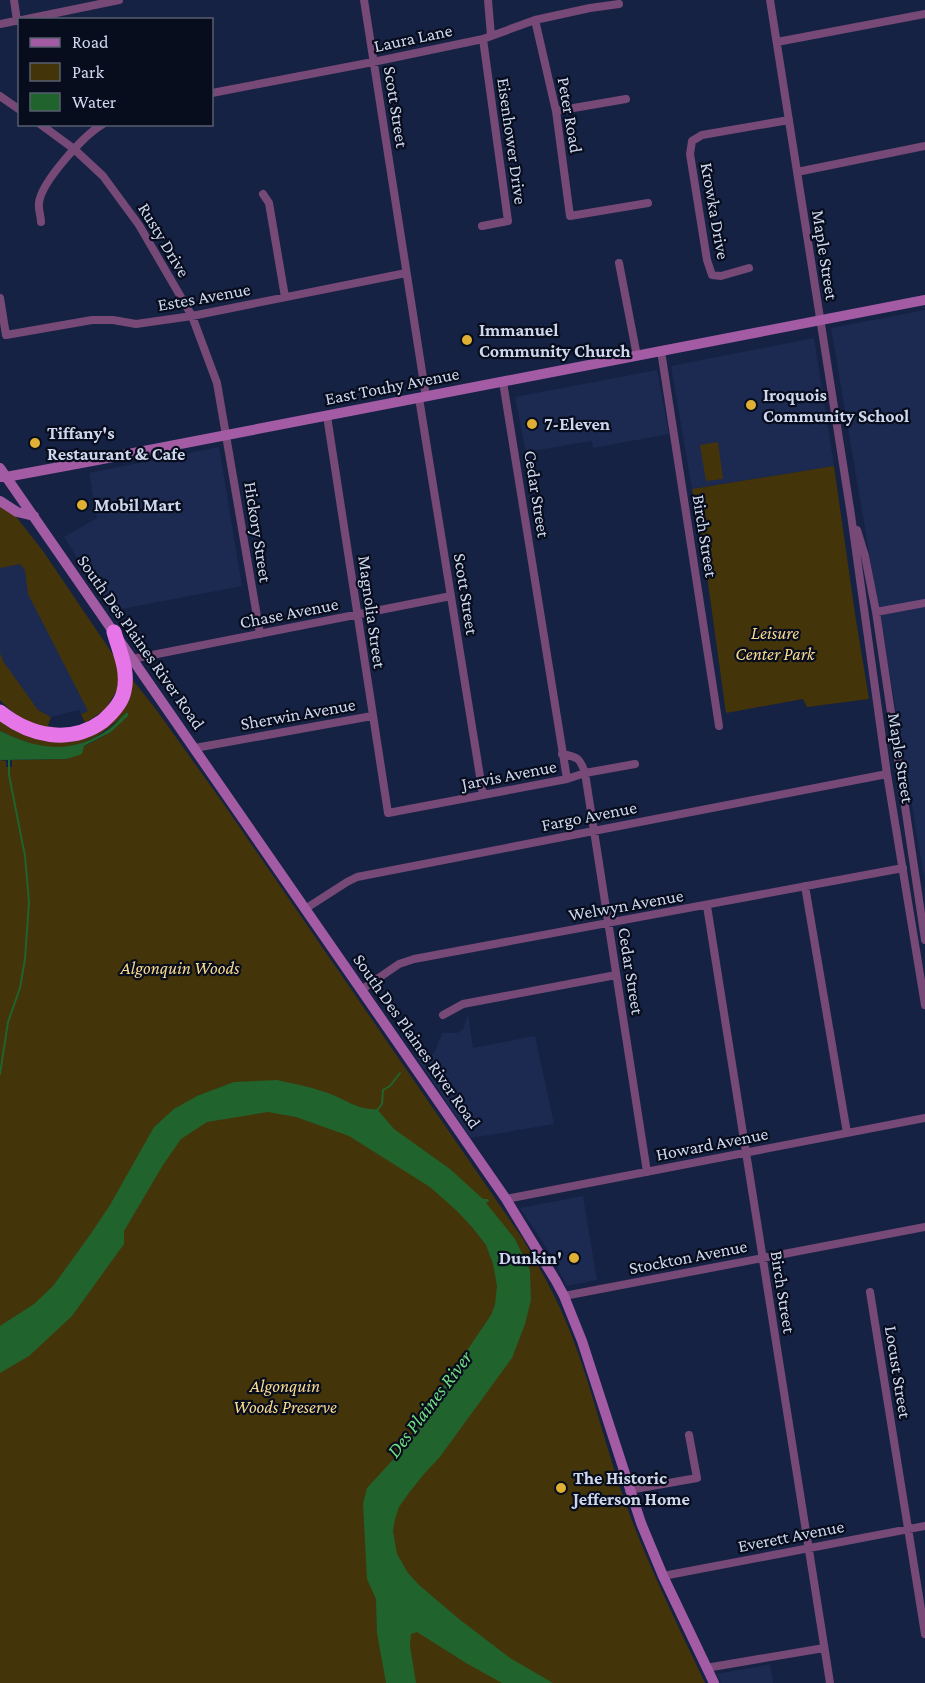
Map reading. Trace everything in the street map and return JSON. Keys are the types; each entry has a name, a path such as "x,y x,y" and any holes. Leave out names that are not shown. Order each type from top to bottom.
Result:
{"highway":[{"path":"0,712 25,728 57,736 72,735 98,724 114,710 124,692 124,668 114,632"}],"main road":[{"name":"East Touhy Avenue","path":"2,475 227,435 925,300"},
{"name":"South Des Plaines River Road","path":"2,475 34,516 506,1199 556,1281 582,1341 640,1523 714,1683"},
{"path":"0,501 17,512 34,516"}],"street":[{"path":"14,0 19,18"},
{"path":"30,18 119,0"},
{"name":"Scott Street","path":"364,0 406,273 451,596 483,795"},
{"name":"Eisenhower Drive","path":"482,226 508,221 487,37 488,0"},
{"name":"Maple Street","path":"770,0 851,515 887,774 925,1005"},
{"name":"Laura Lane","path":"213,93 374,62 487,37 535,20 619,4"},
{"path":"777,42 925,14"},
{"path":"0,24 18,20"},
{"name":"Peter Road","path":"535,20 556,111 570,216 648,203"},
{"path":"0,96 18,109"},
{"path":"556,111 626,99"},
{"name":"Krowka Drive","path":"749,268 721,276 712,274 707,260 690,154 692,141 702,135 789,120"},
{"name":"Rusty Drive","path":"43,126 74,149 103,176 140,225 192,316 217,383 227,435"},
{"path":"41,222 39,203 44,189 74,149 101,126"},
{"path":"797,172 925,146"},
{"path":"263,194 269,203 285,297"},
{"path":"619,263 637,356"},
{"name":"Estes Avenue","path":"0,298 6,334 92,320 113,320 136,324 192,316 406,273"},
{"name":"Birch Street","path":"661,351 719,726"},
{"name":"Cedar Street","path":"504,382 567,779"},
{"name":"Magnolia Street","path":"327,416 388,813"},
{"name":"Hickory Street","path":"227,435 260,634"},
{"name":"Maple Street","path":"851,515 864,556 876,612 922,896 925,940"},
{"name":"Chase Avenue","path":"132,658 451,596"},
{"path":"876,612 925,603"},
{"name":"Sherwin Avenue","path":"195,748 372,716"},
{"path":"562,754 574,756 581,761 585,773"},
{"name":"Jarvis Avenue","path":"388,813 635,764"},
{"name":"Cedar Street","path":"585,773 647,1172"},
{"name":"Fargo Avenue","path":"305,909 357,878 887,774"},
{"name":"Welwyn Avenue","path":"361,990 399,964 414,959 903,868"},
{"path":"806,886 847,1133"},
{"name":"Birch Street","path":"707,906 830,1683"},
{"path":"443,1015 463,1005 616,975"},
{"name":"Howard Avenue","path":"506,1199 925,1118"},
{"name":"Stockton Avenue","path":"564,1296 925,1227"},
{"name":"Locust Street","path":"870,1293 925,1634"},
{"path":"629,1490 697,1478 689,1435"},
{"name":"Everett Avenue","path":"663,1576 925,1526"},
{"path":"706,1668 824,1648"}],"shaded area":[{"path":"925,310 925,882 831,328"},
{"name":"Iroquois Community School","path":"814,338 834,466 692,489 671,366"},
{"path":"657,370 669,434 593,448 592,441 526,452 515,397"},
{"path":"219,447 242,586 111,611 64,537 97,518 89,473"},
{"path":"0,516 101,706 81,714 79,710 51,717 14,698 0,673"},
{"path":"468,1014 473,1048 535,1036 554,1124 471,1138 416,1057 434,1054 442,1033 457,1033 463,1030"},
{"path":"583,1196 597,1280 567,1286 548,1250 520,1208"},
{"path":"770,1664 773,1683 721,1683 717,1674"}],"green space":[{"path":"718,442 723,479 706,481 700,445"},
{"name":"Leisure Center Park","path":"834,466 869,699 807,707 803,699 726,713 706,569 692,489"},
{"path":"0,505 14,514 43,551 116,659 122,680 105,710 85,723 81,714 88,711 28,594 25,570 20,564 0,568"},
{"path":"0,653 3,661 38,710 51,717 47,728 21,718 0,700"},
{"name":"Algonquin Woods Preserve","path":"131,678 223,803 523,1239 551,1290 570,1332 588,1382 618,1482 636,1530 705,1683 0,1683 0,760 6,761 6,767 12,767 12,760 68,759 83,747 111,732 128,713 96,736 66,747 35,745 0,731 0,717 90,734"}],"water":[{"path":"126,713 128,716 111,732 84,746 82,754 67,759 0,760 0,731 42,746 69,746 95,737 111,727"},
{"path":"277,1080 322,1091 358,1106 377,1109 394,1129 450,1169 483,1199 488,1199 486,1203 515,1239 530,1270 531,1300 512,1358 439,1458 399,1507 393,1531 397,1554 408,1573 419,1585 510,1658 553,1683 502,1683 417,1632 411,1634 410,1646 416,1683 386,1683 377,1633 376,1599 367,1579 363,1504 367,1488 401,1451 434,1406 441,1389 491,1315 495,1305 497,1286 493,1264 486,1245 457,1211 430,1187 349,1136 296,1117 268,1112 207,1122 181,1139 124,1231 124,1244 72,1316 29,1356 0,1373 0,1326 34,1304 53,1286 110,1205 154,1127 174,1109 197,1096 234,1082"}],"waterway":[{"path":"0,1074 8,1022 20,988 25,959 29,902 25,856 9,775 9,760"},
{"path":"376,1112 382,1104 383,1090 390,1086 400,1073"}],"place":[{"name":"Immanuel Community Church","path":"467,340"},
{"name":"Iroquois Community School","path":"751,405"},
{"name":"7-Eleven","path":"532,424"},
{"name":"Tiffany's Restaurant & Cafe","path":"35,443"},
{"name":"Mobil Mart","path":"82,505"},
{"name":"Dunkin'","path":"574,1258"},
{"name":"The Historic Jefferson Home","path":"561,1488"}],"park label":[{"name":"Algonquin Woods","path":"180,968"}],"water label":[{"name":"Des Plaines River","path":"429,1404"}]}
